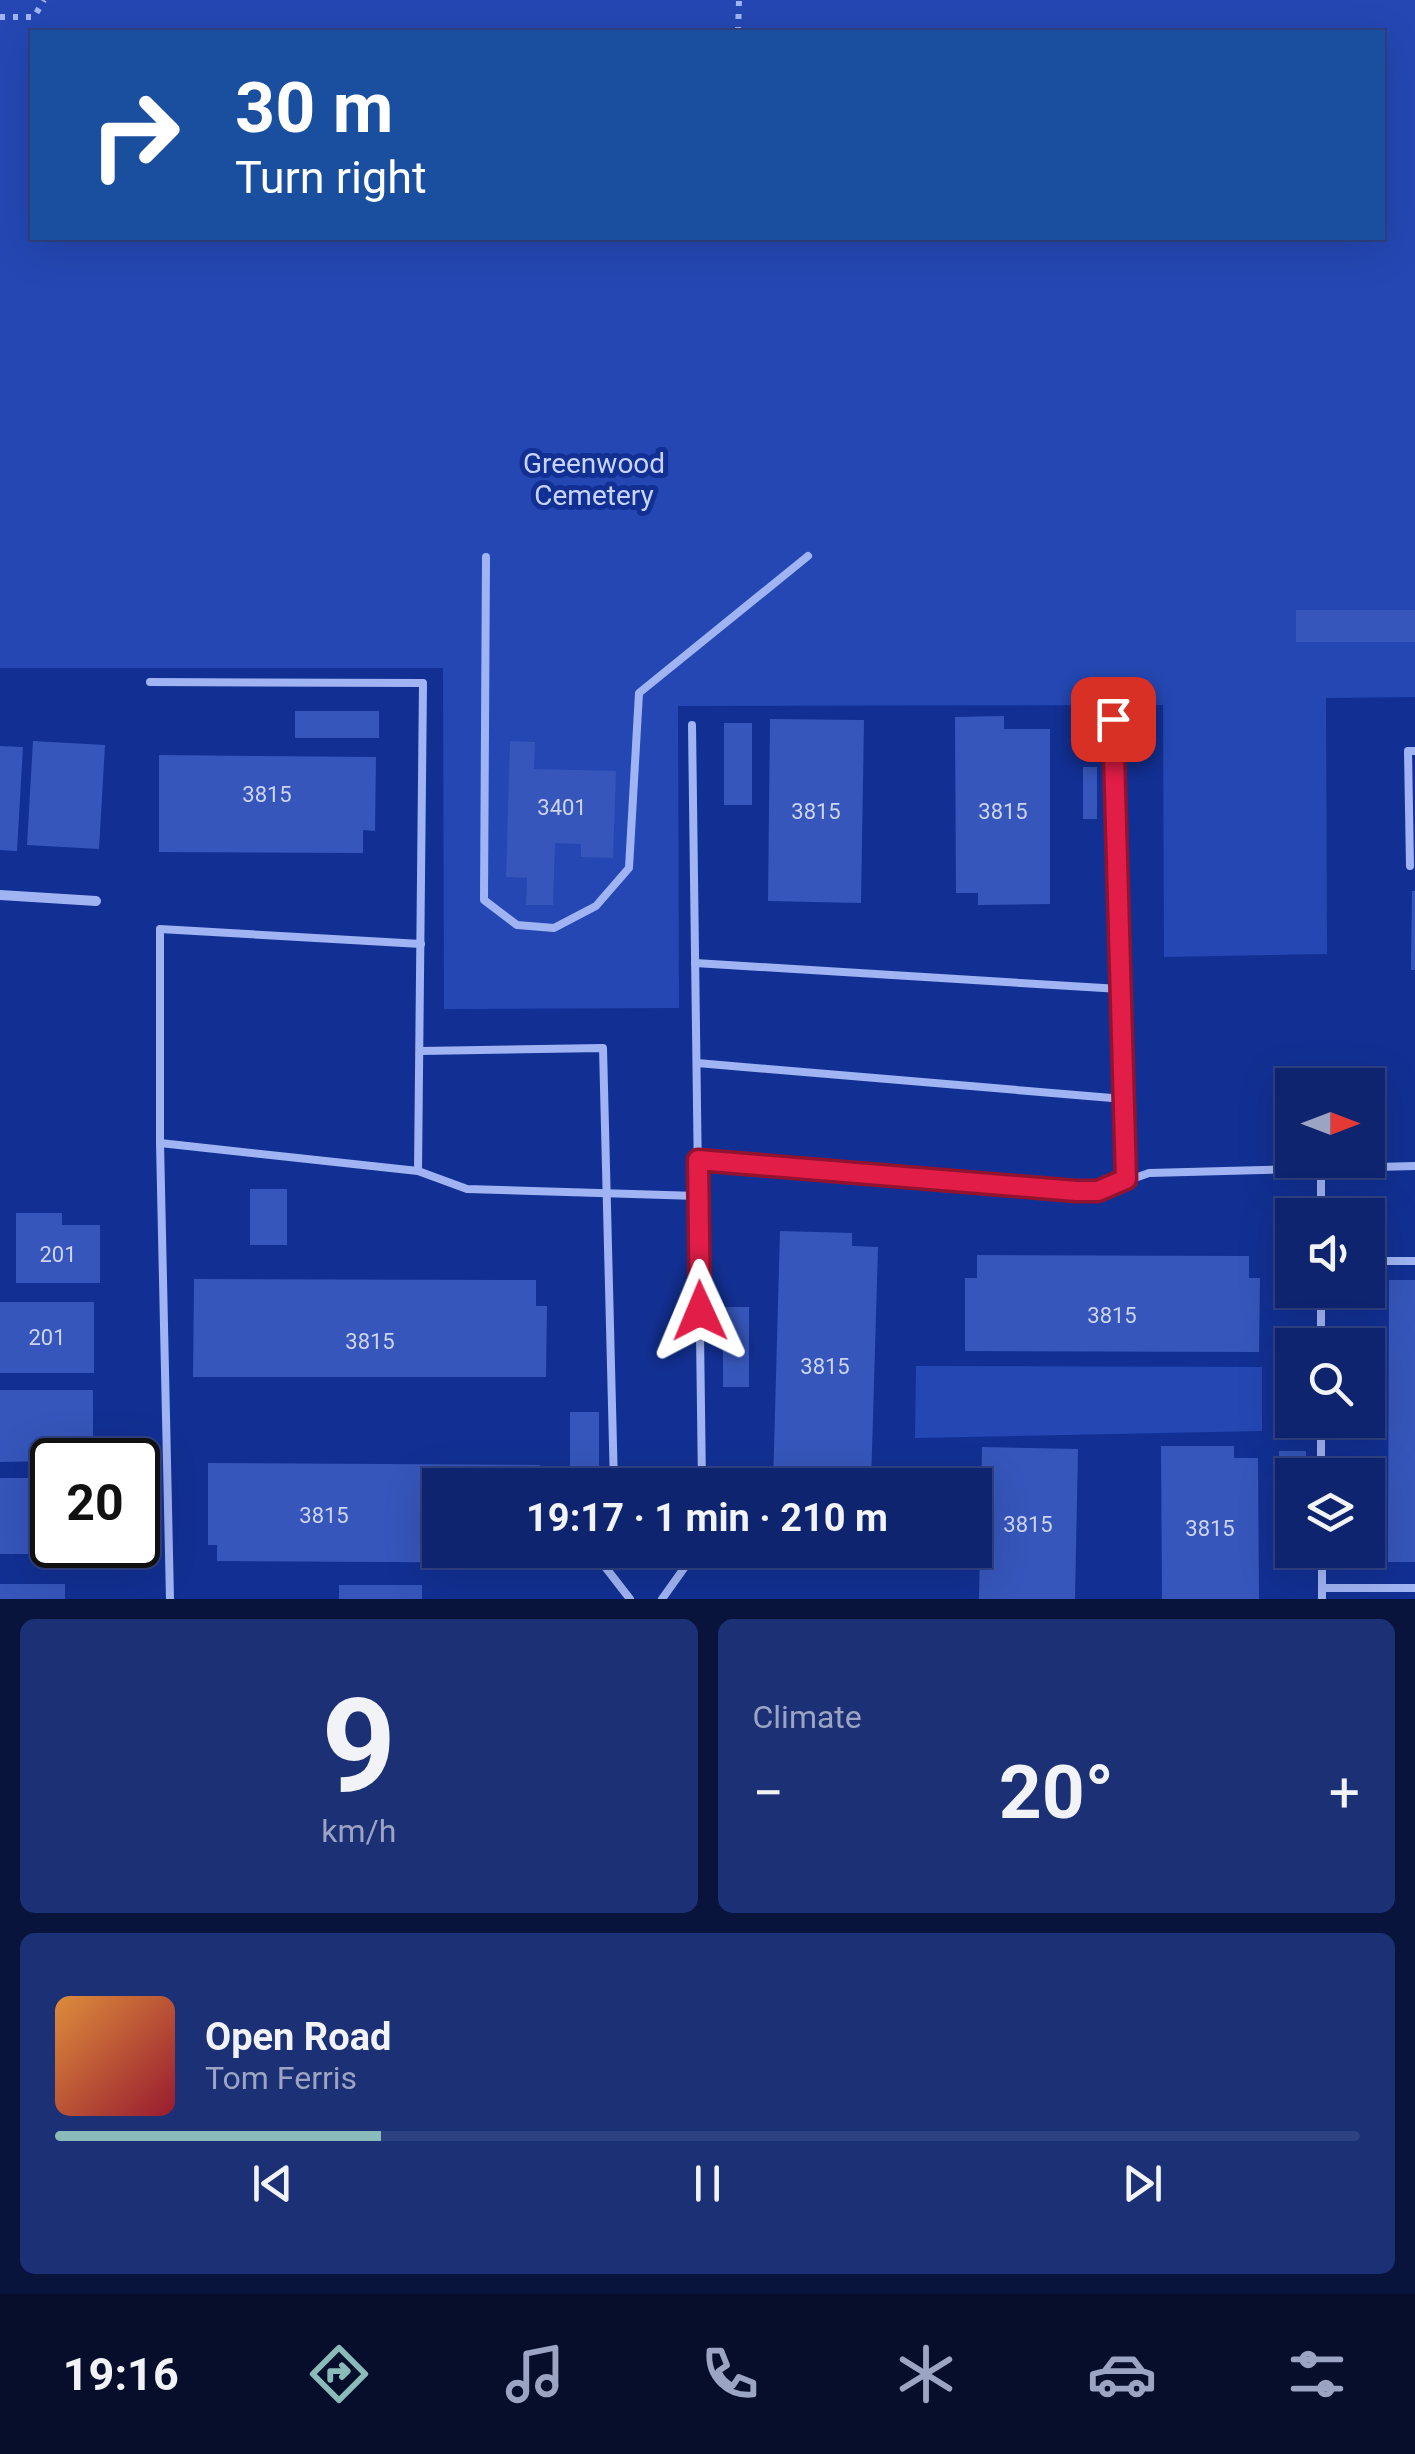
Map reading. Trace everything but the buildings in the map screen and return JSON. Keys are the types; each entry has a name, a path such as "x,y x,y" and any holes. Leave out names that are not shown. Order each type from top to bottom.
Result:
{"street":[{"path":"0,895 96,902"}],"lane":[{"path":"486,557 484,900 517,926 554,928 596,906 629,868 639,694 808,556"},
{"path":"150,682 424,683 418,1171"},
{"path":"1113,719 1126,1179"},
{"path":"692,725 702,1468"},
{"path":"1410,866 1408,751 1415,751"},
{"path":"170,1599 160,1144 160,928 421,944"},
{"path":"695,963 1120,990"},
{"path":"420,1051 603,1048 613,1468"},
{"path":"697,1063 1124,1099"},
{"path":"160,1144 418,1171 467,1190 698,1196"},
{"path":"698,1160 1076,1191 1098,1191 1149,1173 1275,1169"},
{"path":"1385,1167 1415,1166"},
{"path":"1385,1262 1415,1262"},
{"path":"606,1568 630,1599"},
{"path":"662,1599 684,1568"},
{"path":"1322,1568 1322,1599"},
{"path":"1322,1588 1415,1588"}],"path":[{"path":"0,17 34,17 44,0"},
{"path":"738,30 739,0"}],"green space":[{"name":"Greenwood Cemetery","path":"0,0 1415,0 1415,697 1326,698 1327,954 1164,957 1163,705 678,706 679,1008 444,1009 443,668 0,668"},
{"path":"916,1366 1262,1367 1262,1431 915,1438"}],"route":[{"path":"700,1311 698,1160 1076,1191 1098,1191 1126,1179 1113,719"}]}
